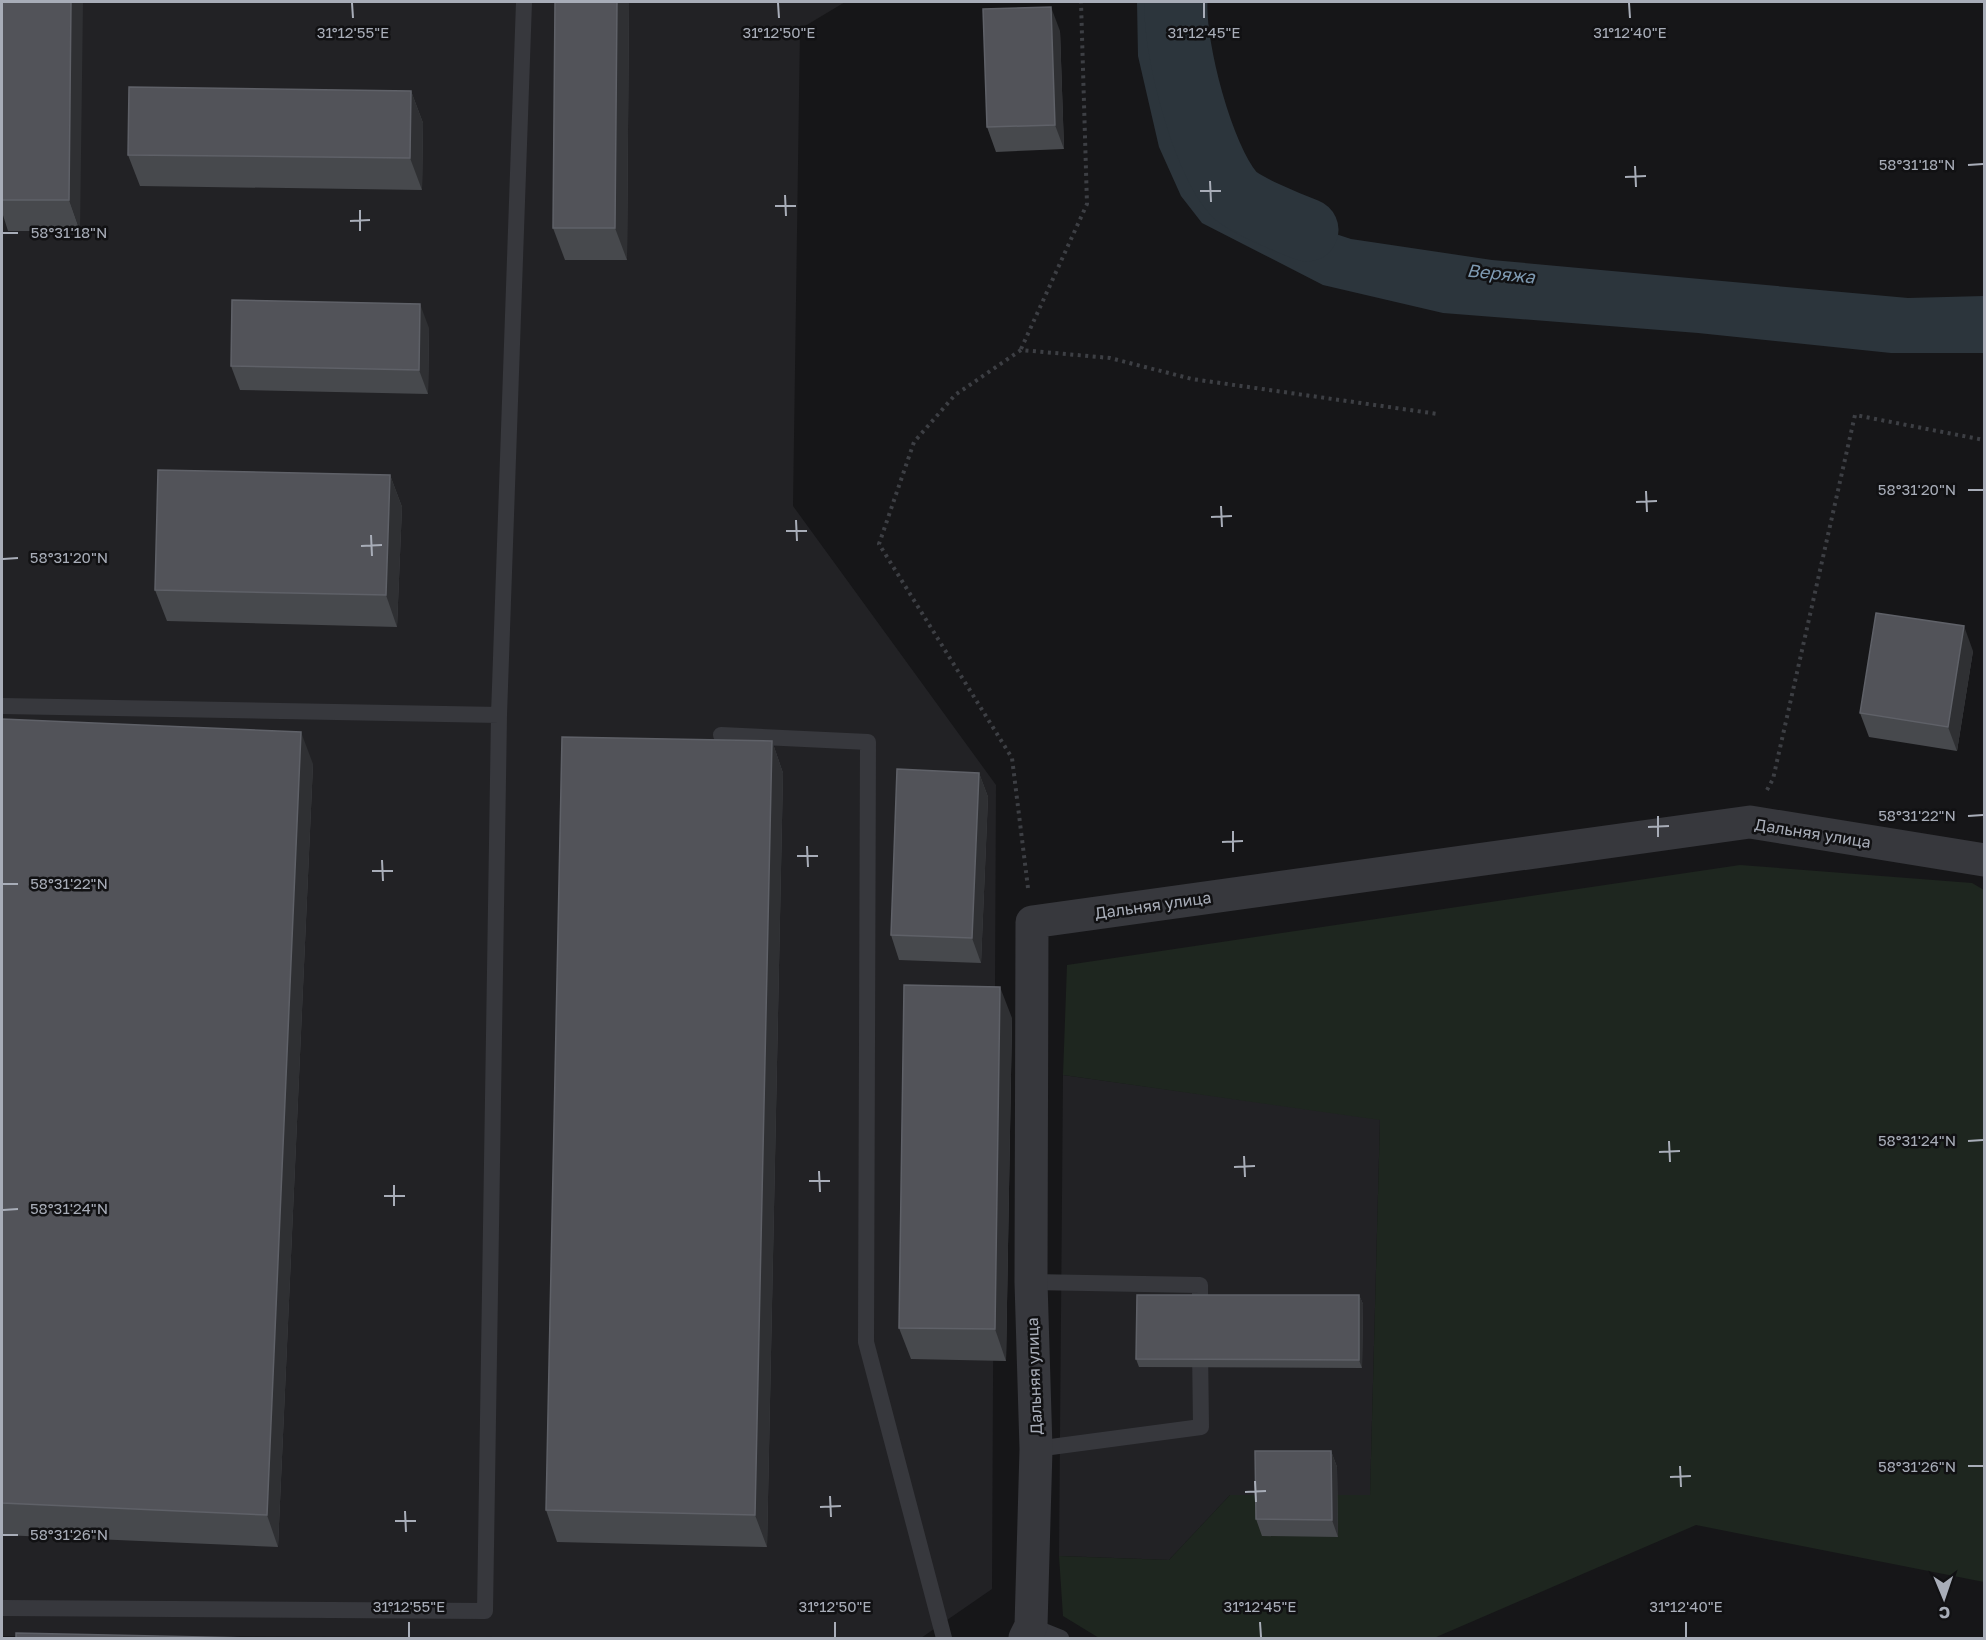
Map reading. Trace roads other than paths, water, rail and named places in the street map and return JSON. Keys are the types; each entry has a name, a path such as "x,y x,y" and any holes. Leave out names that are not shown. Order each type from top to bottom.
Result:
{"street":[{"name":"Дальняя улица","path":"1039,1634 1031,1282 1032,922 1750,822 1984,860"}],"lane":[{"path":"2,1608 485,1611 499,715 524,2"},
{"path":"2,706 499,715"},
{"path":"721,735 868,742 866,1342 944,1638"},
{"path":"1031,1282 1200,1285 1201,1426 1036,1449"}],"water":[{"path":"1137,2 1179,2 1182,65 1200,125 1225,186 1251,203 1287,218 1351,239 1492,260 1908,298 1984,296 1984,353 1891,353 1698,333 1443,313 1323,285 1202,223 1181,196 1159,147 1138,56"}],"waterway":[{"name":"Веряжа","path":"1176,2 1180,47 1192,102 1211,155 1222,176 1238,198 1307,230"}]}
